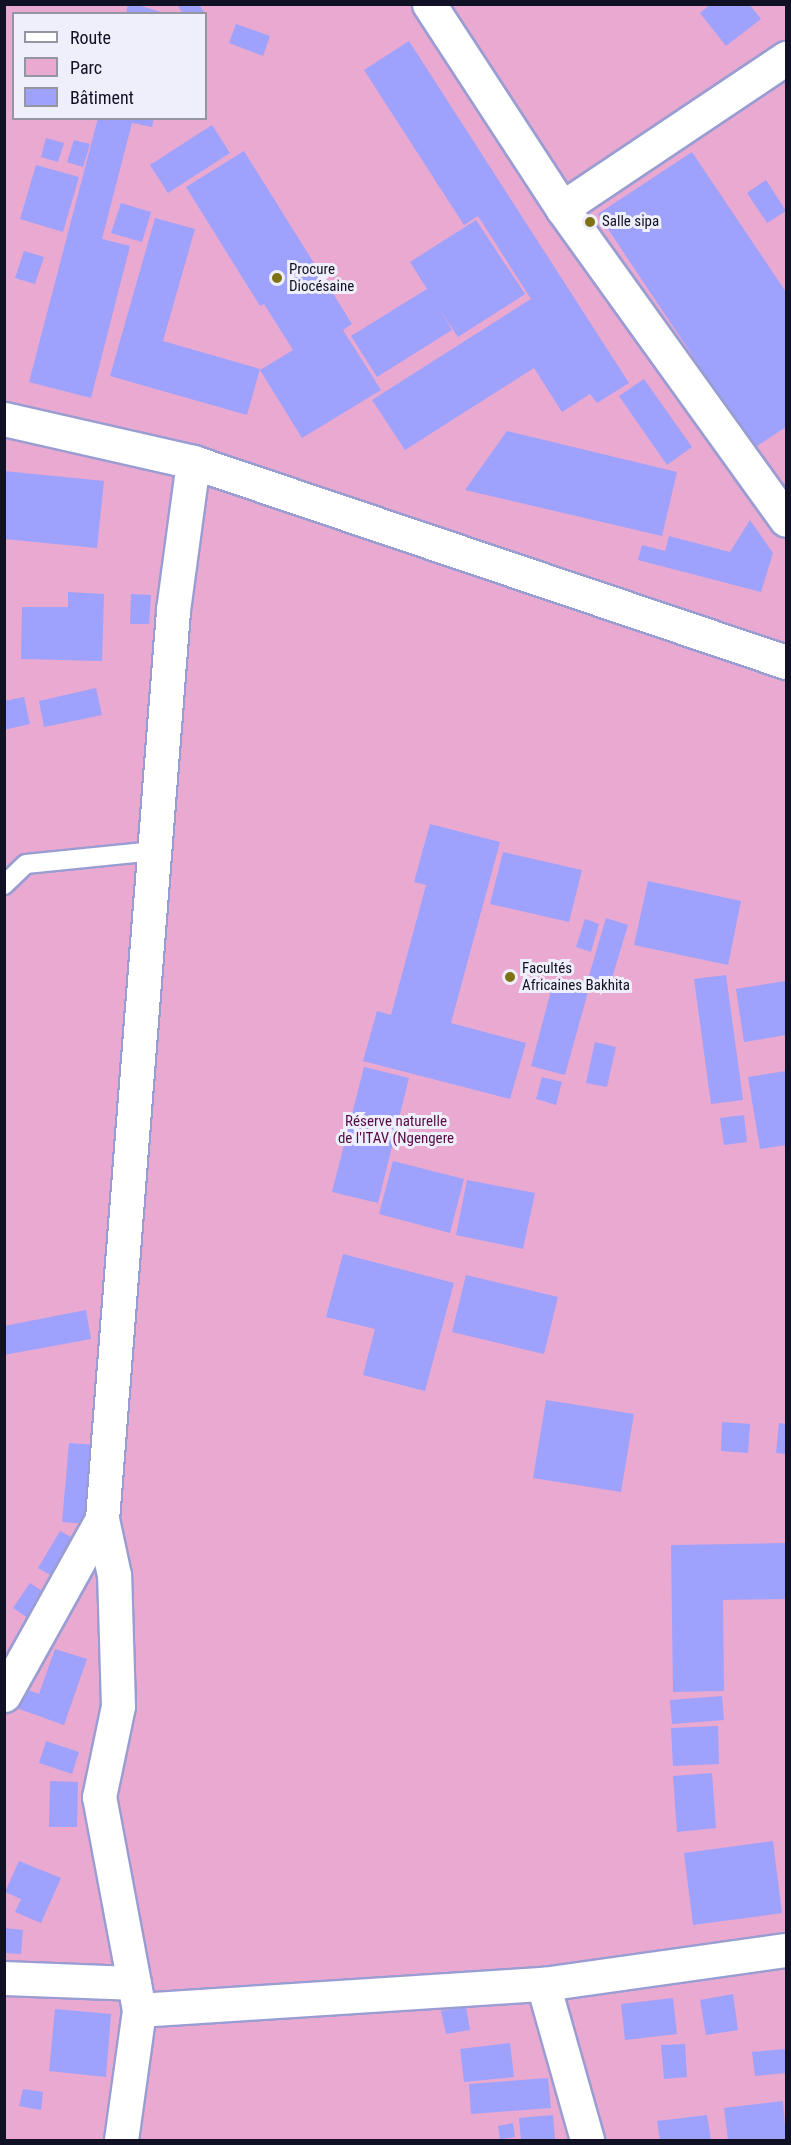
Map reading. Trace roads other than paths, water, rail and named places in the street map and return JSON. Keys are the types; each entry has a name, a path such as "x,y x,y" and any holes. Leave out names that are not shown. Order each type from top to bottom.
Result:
{"street":[{"path":"429,4 562,208 786,520"},
{"path":"562,208 786,58"},
{"path":"4,419 193,462 786,662"},
{"path":"121,2140 136,1996 99,1797 118,1706 114,1575 102,1519 173,610 193,462"},
{"path":"4,1695 102,1519"},
{"path":"4,1978 136,1996 543,1984 786,1950"},
{"path":"543,1984 587,2140"}],"lane":[{"path":"4,885 26,864 154,851"}],"place":[{"name":"Salle sipa","path":"590,222"},
{"name":"Procure Diocésaine","path":"277,278"},
{"name":"Facultés Africaines Bakhita","path":"510,977"}],"park label":[{"name":"Réserve naturelle de l'ITAV (Ngengere","path":"396,1130"}]}
